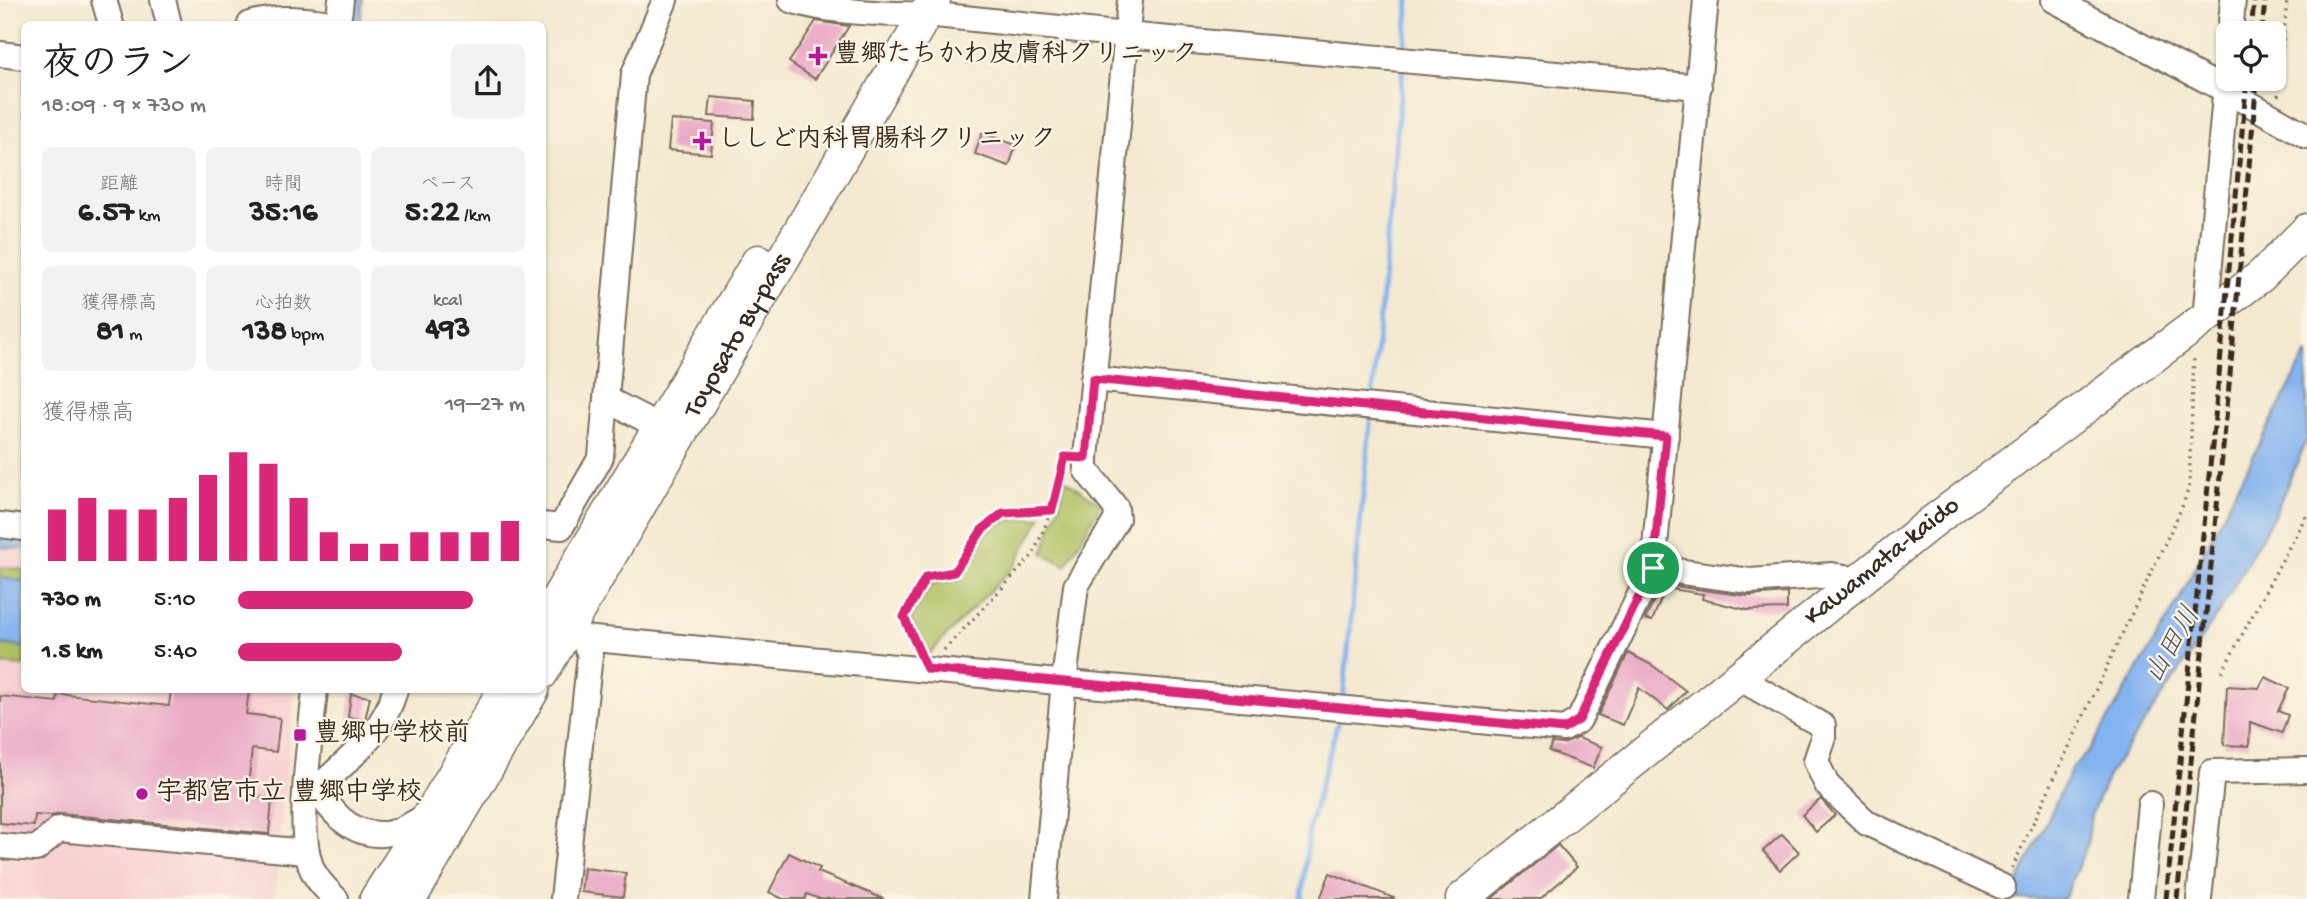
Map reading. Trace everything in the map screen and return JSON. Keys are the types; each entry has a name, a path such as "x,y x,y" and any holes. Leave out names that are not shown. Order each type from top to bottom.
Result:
{"main road":[{"name":"Toyosato By-pass","path":"546,663 561,626 670,432 918,7"},
{"name":"Kawamata-kaido","path":"1462,899 1932,522 2261,276 2307,230"},
{"path":"376,899 502,693"},
{"path":"410,899 531,693"}],"street":[{"path":"104,0 110,21"},
{"path":"163,0 168,21"},
{"path":"338,21 341,0"},
{"path":"546,525 561,527 601,457 634,74 665,0"},
{"path":"791,0 807,6 918,7 1126,35 1699,87"},
{"path":"1044,899 1064,681 1076,586 1117,519 1116,508 1086,470 1086,458 1130,0"},
{"path":"561,626 927,669 1564,729 1579,720 1653,568 1706,0"},
{"path":"2054,0 2216,85"},
{"path":"2231,21 2233,0"},
{"path":"259,21 313,21"},
{"path":"0,54 21,57"},
{"path":"2200,322 2225,91"},
{"path":"2227,91 2307,135"},
{"path":"1093,379 1666,436"},
{"path":"606,399 670,432"},
{"path":"0,525 21,528"},
{"path":"1653,568 1750,582 1832,575 1857,583"},
{"path":"561,626 590,655 563,899"},
{"path":"1739,678 1823,726 1823,740 1816,761 1827,785 1867,823 2003,887"},
{"path":"315,693 312,782 304,830 306,852 313,872 336,899"},
{"path":"312,782 376,733 390,708 394,693"},
{"path":"2199,899 2212,772 2307,770"},
{"path":"312,782 327,807 348,826 372,834 393,833 430,814"},
{"path":"2141,899 2150,804"},
{"path":"0,846 36,849 59,829 306,852"}],"path":[{"path":"2276,118 2287,0"},
{"path":"2003,887 2189,487 2200,322"},
{"path":"1052,510 1003,513 982,530 954,572 926,577 904,617 927,669 1033,555 1052,510 1065,457 1086,458"},
{"path":"2222,672 2307,514"}],"shaded area":[{"name":"宇都宮市立 豊郷中学校","path":"0,548 21,551 21,693 294,693 275,899 0,899"}],"green space":[{"path":"1066,480 1101,504 1066,566 1043,553"},
{"path":"1041,517 1015,565 927,656 911,619 931,584 959,580 987,532 1003,522"},
{"path":"0,567 21,570 21,666 0,664"}],"water":[{"path":"353,0 363,0 360,21 350,21"},
{"name":"山田川","path":"2307,353 2307,440 2274,515 2220,611 2108,776 2091,815 2087,845 2064,899 2010,899 2072,768 2089,751 2175,607"},
{"path":"0,536 21,538 21,549 0,547"},
{"path":"0,578 21,581 21,647 0,644"}],"building":[{"path":"816,21 849,26 815,79 789,62"},
{"path":"711,97 755,101 754,119 709,116"},
{"path":"671,120 714,123 711,154 668,150"},
{"path":"982,133 1016,145 1009,166 975,154"},
{"path":"1666,585 1748,596 1787,593 1787,609 1747,610 1702,599 1703,594 1665,588"},
{"path":"1659,590 1664,592 1652,621 1645,619"},
{"path":"1628,653 1652,665 1686,691 1668,710 1639,688 1623,725 1598,715"},
{"path":"2265,677 2289,688 2278,711 2288,715 2282,733 2250,722 2249,746 2224,745 2227,686 2259,688"},
{"path":"171,693 249,693 246,714 280,718 276,752 252,749 247,796 272,799 269,834 60,814 35,815 34,826 0,823 0,696 57,702 58,694 169,706"},
{"path":"351,694 370,697 365,720 348,717"},
{"path":"1578,738 1602,747 1593,768 1549,751 1552,743 1563,744"},
{"path":"1821,799 1835,815 1816,832 1802,815"},
{"path":"1782,834 1799,852 1780,870 1763,851"},
{"path":"1558,845 1577,867 1540,899 1491,899"},
{"path":"789,853 820,868 818,872 884,899 820,899 807,894 805,899 783,899 769,892"},
{"path":"584,868 626,873 623,897 581,892"},
{"path":"1330,873 1394,898 1320,899"}],"waterway":[{"path":"1404,53 1409,0"},
{"path":"1372,401 1403,66"},
{"path":"1343,701 1371,414"},
{"path":"1302,899 1309,828 1340,714"}],"railway":[{"path":"2252,21 2254,0"},
{"path":"2263,21 2265,0"},
{"path":"2166,899 2246,91"},
{"path":"2177,899 2256,91"}],"place":[{"name":"豊郷たちかわ皮膚科クリニック","path":"818,56"},
{"name":"ししど内科胃腸科クリニック","path":"702,141"},
{"name":"豊郷中学校前","path":"300,735"},
{"name":"宇都宮市立 豊郷中学校","path":"142,794"}],"route":[{"path":"1093,379 1666,436 1653,568 1579,720 1564,729 927,669 904,617 926,577 954,572 982,530 1003,513 1052,510 1065,457 1086,458 1093,379"}]}
